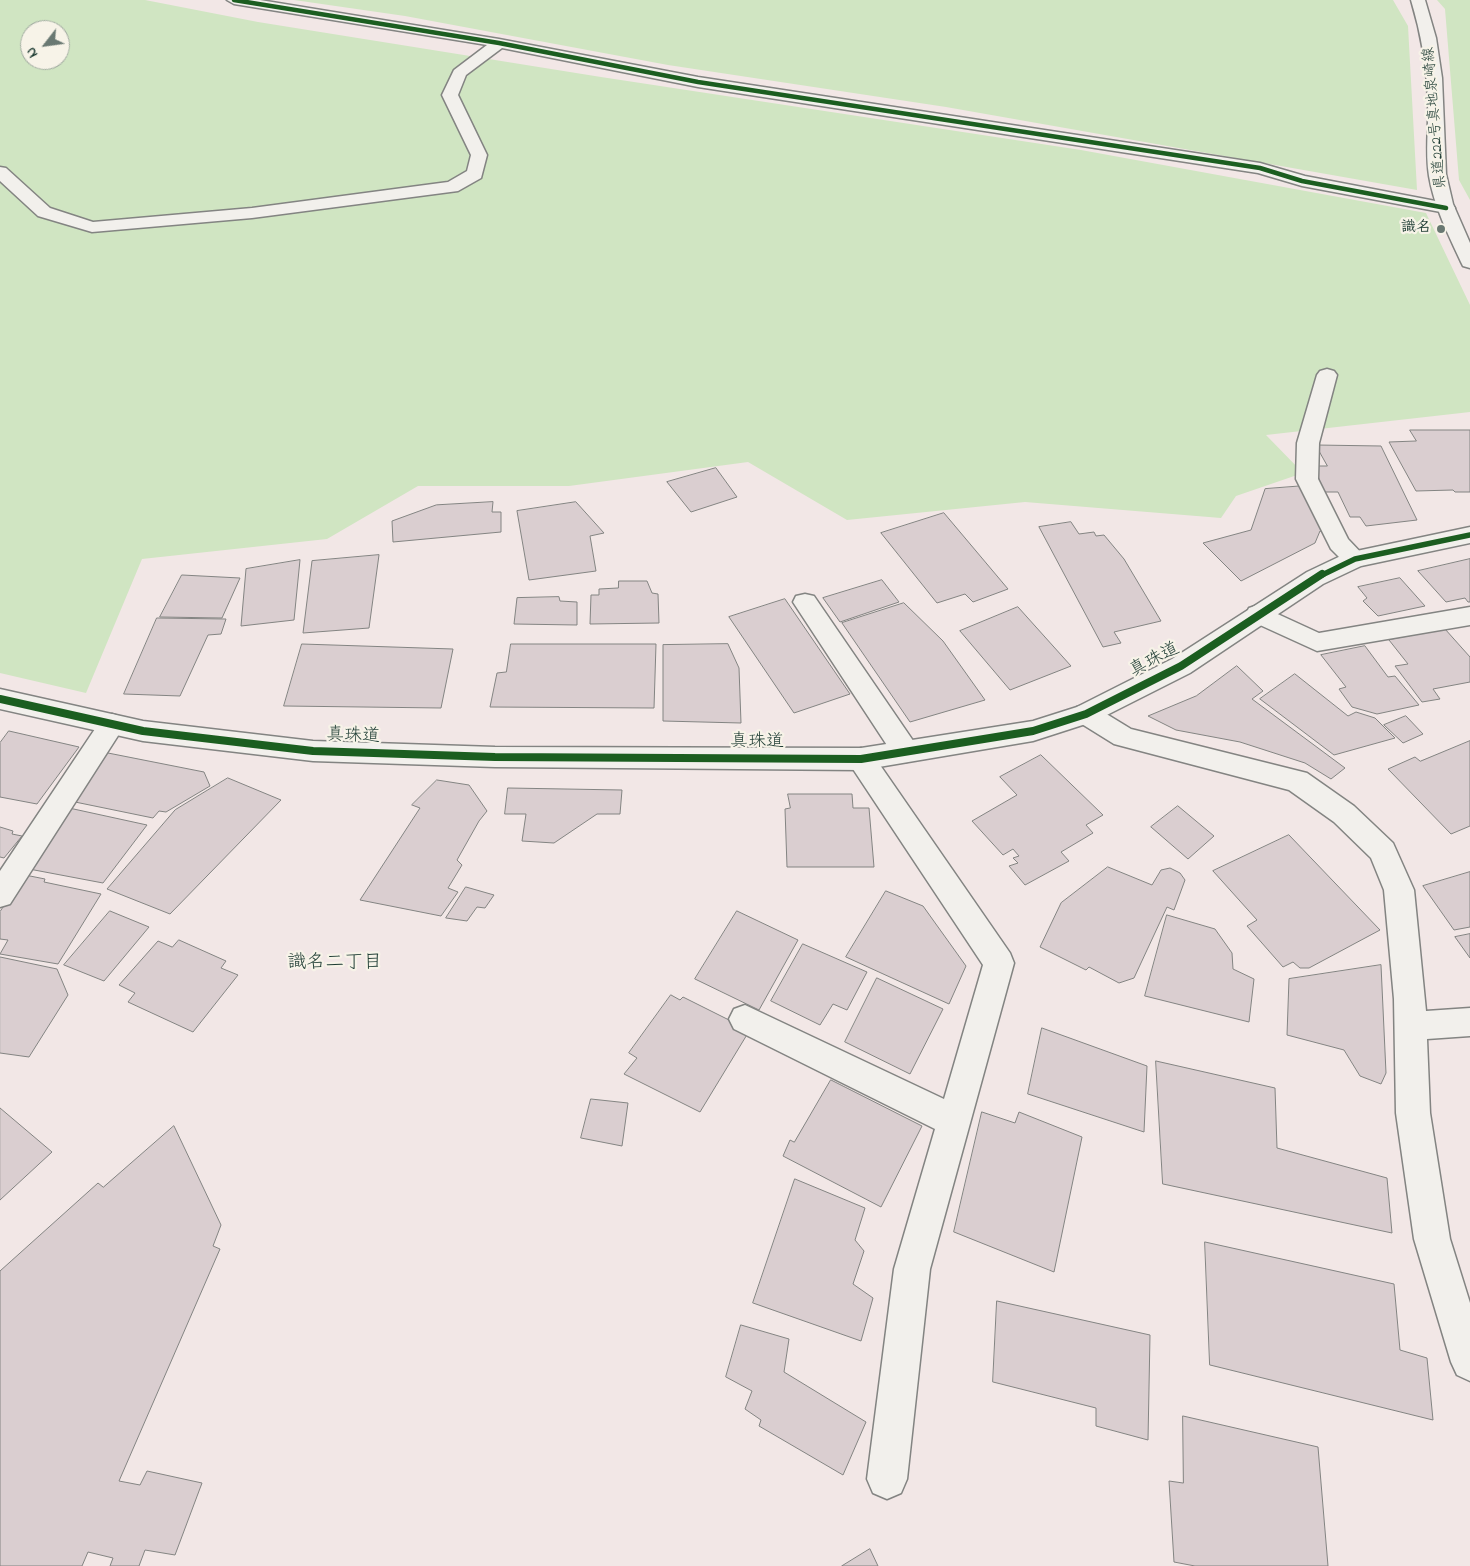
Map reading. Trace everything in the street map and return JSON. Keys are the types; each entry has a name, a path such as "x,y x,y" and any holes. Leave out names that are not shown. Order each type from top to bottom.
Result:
{"street":[{"path":"234,0 498,43 698,82 1260,168 1302,181 1446,208"},
{"name":"県道222号真地泉崎線","path":"1418,0 1428,31 1436,104 1434,132 1438,184 1446,208 1468,252"},
{"path":"0,172 44,212 92,227 252,213 452,187 475,174 479,154 450,95 459,73 498,43"},
{"path":"1327,375 1308,443 1307,479 1339,543 1355,559"},
{"name":"真珠道","path":"0,699 142,731 313,751 495,757 861,759 1033,731 1086,714 1181,666 1315,578 1355,559 1470,535"},
{"path":"805,602 906,752"},
{"path":"1258,614 1317,642 1470,616"},
{"path":"1086,714 1123,737 1297,781 1344,814 1383,851 1399,890 1410,999 1413,1113 1432,1239 1470,1362"},
{"path":"0,895 112,724"},
{"path":"861,759 999,962 912,1269 887,1479"},
{"path":"745,1019 954,1121"},
{"path":"1410,1026 1470,1022"}],"green space":[{"path":"0,0 145,0 258,22 601,77 1081,150 1426,213 1470,305 1470,412 1266,435 1303,473 1236,496 1221,518 1025,502 847,520 748,462 569,486 418,486 327,539 142,559 86,693 0,673"},
{"path":"294,0 1393,0 1408,26 1417,190 946,107 668,65 405,16"},
{"path":"1437,0 1470,0 1470,200 1459,180 1445,9"}],"building":[{"path":"1410,430 1470,430 1470,492 1455,492 1453,490 1416,491 1389,442 1416,441"},
{"path":"1316,445 1381,446 1417,520 1366,526 1360,517 1350,517 1338,492 1323,492 1315,466 1327,466"},
{"path":"716,468 737,497 691,512 667,482"},
{"path":"1304,486 1326,533 1320,531 1315,543 1241,581 1203,543 1251,530 1265,489"},
{"path":"493,502 492,512 501,512 501,532 393,542 392,521 436,505"},
{"path":"576,502 604,533 590,536 596,571 529,580 517,511"},
{"path":"944,513 1008,589 973,602 965,594 937,603 881,533"},
{"path":"1071,522 1079,534 1094,532 1096,536 1104,535 1124,559 1161,621 1114,632 1121,643 1103,647 1039,527"},
{"path":"379,555 369,628 303,633 312,561"},
{"path":"1470,559 1470,602 1465,598 1446,602 1418,571"},
{"path":"300,560 294,620 241,626 246,569"},
{"path":"182,575 240,578 222,618 160,617"},
{"path":"1400,578 1425,606 1378,616 1363,601 1367,598 1358,587"},
{"path":"882,580 899,602 840,622 823,598"},
{"path":"619,581 647,581 652,593 658,594 659,623 590,624 591,595 599,595 599,589 618,588"},
{"path":"559,597 560,601 577,602 577,625 514,624 517,598"},
{"path":"785,599 850,694 794,713 729,617"},
{"path":"904,603 943,641 985,700 910,722 842,623"},
{"path":"1018,607 1071,666 1010,690 960,631"},
{"path":"157,618 226,619 221,634 208,635 180,696 124,694"},
{"path":"1445,629 1470,657 1470,682 1433,689 1440,699 1422,702 1395,666 1408,664 1389,640"},
{"path":"302,644 453,649 441,708 284,706"},
{"path":"511,644 656,644 654,708 490,707 497,673 506,672"},
{"path":"728,644 739,668 741,723 663,721 663,645"},
{"path":"1365,646 1388,677 1395,676 1419,705 1377,714 1352,707 1339,689 1346,687 1321,655"},
{"path":"1237,666 1263,691 1252,699 1345,768 1331,779 1305,763 1240,742 1176,730 1148,716 1196,696"},
{"path":"1295,674 1348,716 1356,712 1375,718 1395,738 1334,755 1260,699"},
{"path":"1406,716 1423,734 1403,743 1384,725"},
{"path":"9,731 79,747 37,804 0,797 0,743"},
{"path":"1470,741 1470,826 1451,834 1388,769 1415,757 1420,761"},
{"path":"108,753 204,772 210,786 166,812 159,811 153,818 75,802"},
{"path":"1041,755 1103,815 1086,825 1093,833 1061,852 1069,861 1025,885 1009,866 1018,863 1013,858 1019,856 1013,849 1003,855 972,821 1017,795 1000,777"},
{"path":"228,778 281,800 170,914 107,889 175,810"},
{"path":"437,780 469,785 487,811 479,821 457,860 462,865 448,888 458,892 441,916 360,900 420,808 412,805"},
{"path":"508,788 622,790 620,814 597,814 554,843 522,841 526,814 505,814"},
{"path":"788,794 852,794 853,808 869,808 874,867 787,867 785,809 790,808"},
{"path":"1178,806 1214,836 1188,859 1151,827"},
{"path":"69,808 147,825 103,883 29,869"},
{"path":"0,827 13,831 12,834 22,836 4,858 0,857"},
{"path":"1289,835 1380,930 1309,968 1300,968 1293,962 1283,967 1247,926 1257,920 1213,871"},
{"path":"1108,867 1152,885 1161,870 1170,868 1180,873 1185,880 1174,910 1167,907 1134,978 1119,983 1089,967 1086,970 1040,947 1061,903"},
{"path":"1470,872 1470,927 1454,930 1423,886"},
{"path":"25,875 45,879 44,882 101,894 58,964 0,954 8,940 0,939 0,912"},
{"path":"466,887 494,895 485,908 477,907 467,921 446,918"},
{"path":"886,891 923,906 966,966 949,1004 846,957"},
{"path":"110,911 149,927 104,981 64,965"},
{"path":"737,911 798,940 759,1010 695,979"},
{"path":"1167,915 1215,929 1232,953 1233,969 1254,979 1249,1022 1145,996"},
{"path":"1470,934 1470,958 1455,937"},
{"path":"179,940 226,961 221,968 238,975 193,1032 128,1002 135,993 119,985 158,941 172,947"},
{"path":"803,944 867,972 847,1010 833,1004 820,1025 771,1001"},
{"path":"0,957 57,969 68,995 29,1057 0,1053"},
{"path":"1381,965 1386,1073 1381,1084 1360,1076 1344,1050 1287,1035 1289,979"},
{"path":"877,978 943,1009 910,1074 845,1042"},
{"path":"671,995 680,1000 683,997 735,1023 748,1033 700,1112 624,1074 637,1058 629,1053"},
{"path":"1042,1028 1147,1066 1144,1132 1028,1094"},
{"path":"1156,1061 1275,1088 1277,1148 1387,1178 1392,1233 1163,1184"},
{"path":"831,1080 922,1126 881,1207 783,1156 790,1140 794,1142"},
{"path":"591,1099 628,1103 622,1146 581,1138"},
{"path":"0,1108 52,1152 0,1200"},
{"path":"982,1112 1015,1123 1019,1112 1082,1137 1054,1272 954,1232"},
{"path":"174,1126 221,1225 213,1246 220,1249 119,1481 140,1485 147,1471 202,1483 175,1555 145,1550 139,1566 110,1566 113,1558 88,1552 82,1566 0,1566 0,1271 98,1183 103,1187"},
{"path":"795,1179 865,1208 855,1240 864,1251 853,1284 873,1298 861,1341 753,1303"},
{"path":"1205,1242 1394,1284 1400,1350 1427,1358 1433,1420 1210,1365"},
{"path":"997,1301 1150,1335 1148,1440 1096,1426 1096,1408 993,1382"},
{"path":"741,1325 789,1339 784,1372 866,1422 843,1475 759,1426 761,1420 745,1409 752,1391 726,1377"},
{"path":"1183,1416 1318,1447 1328,1566 1195,1566 1174,1562 1169,1481 1183,1483"},
{"path":"870,1549 878,1566 842,1566"}],"cycle path":[{"path":"234,0 499,43 698,82 1260,168 1302,181 1446,208"},
{"path":"0,699 143,731 313,751 495,757 861,759 1033,731 1086,714 1181,666 1315,578 1355,559 1470,535"}],"place":[{"name":"識名","path":"1441,229"}],"district":[{"name":"識名二丁目","path":"335,964"}]}
